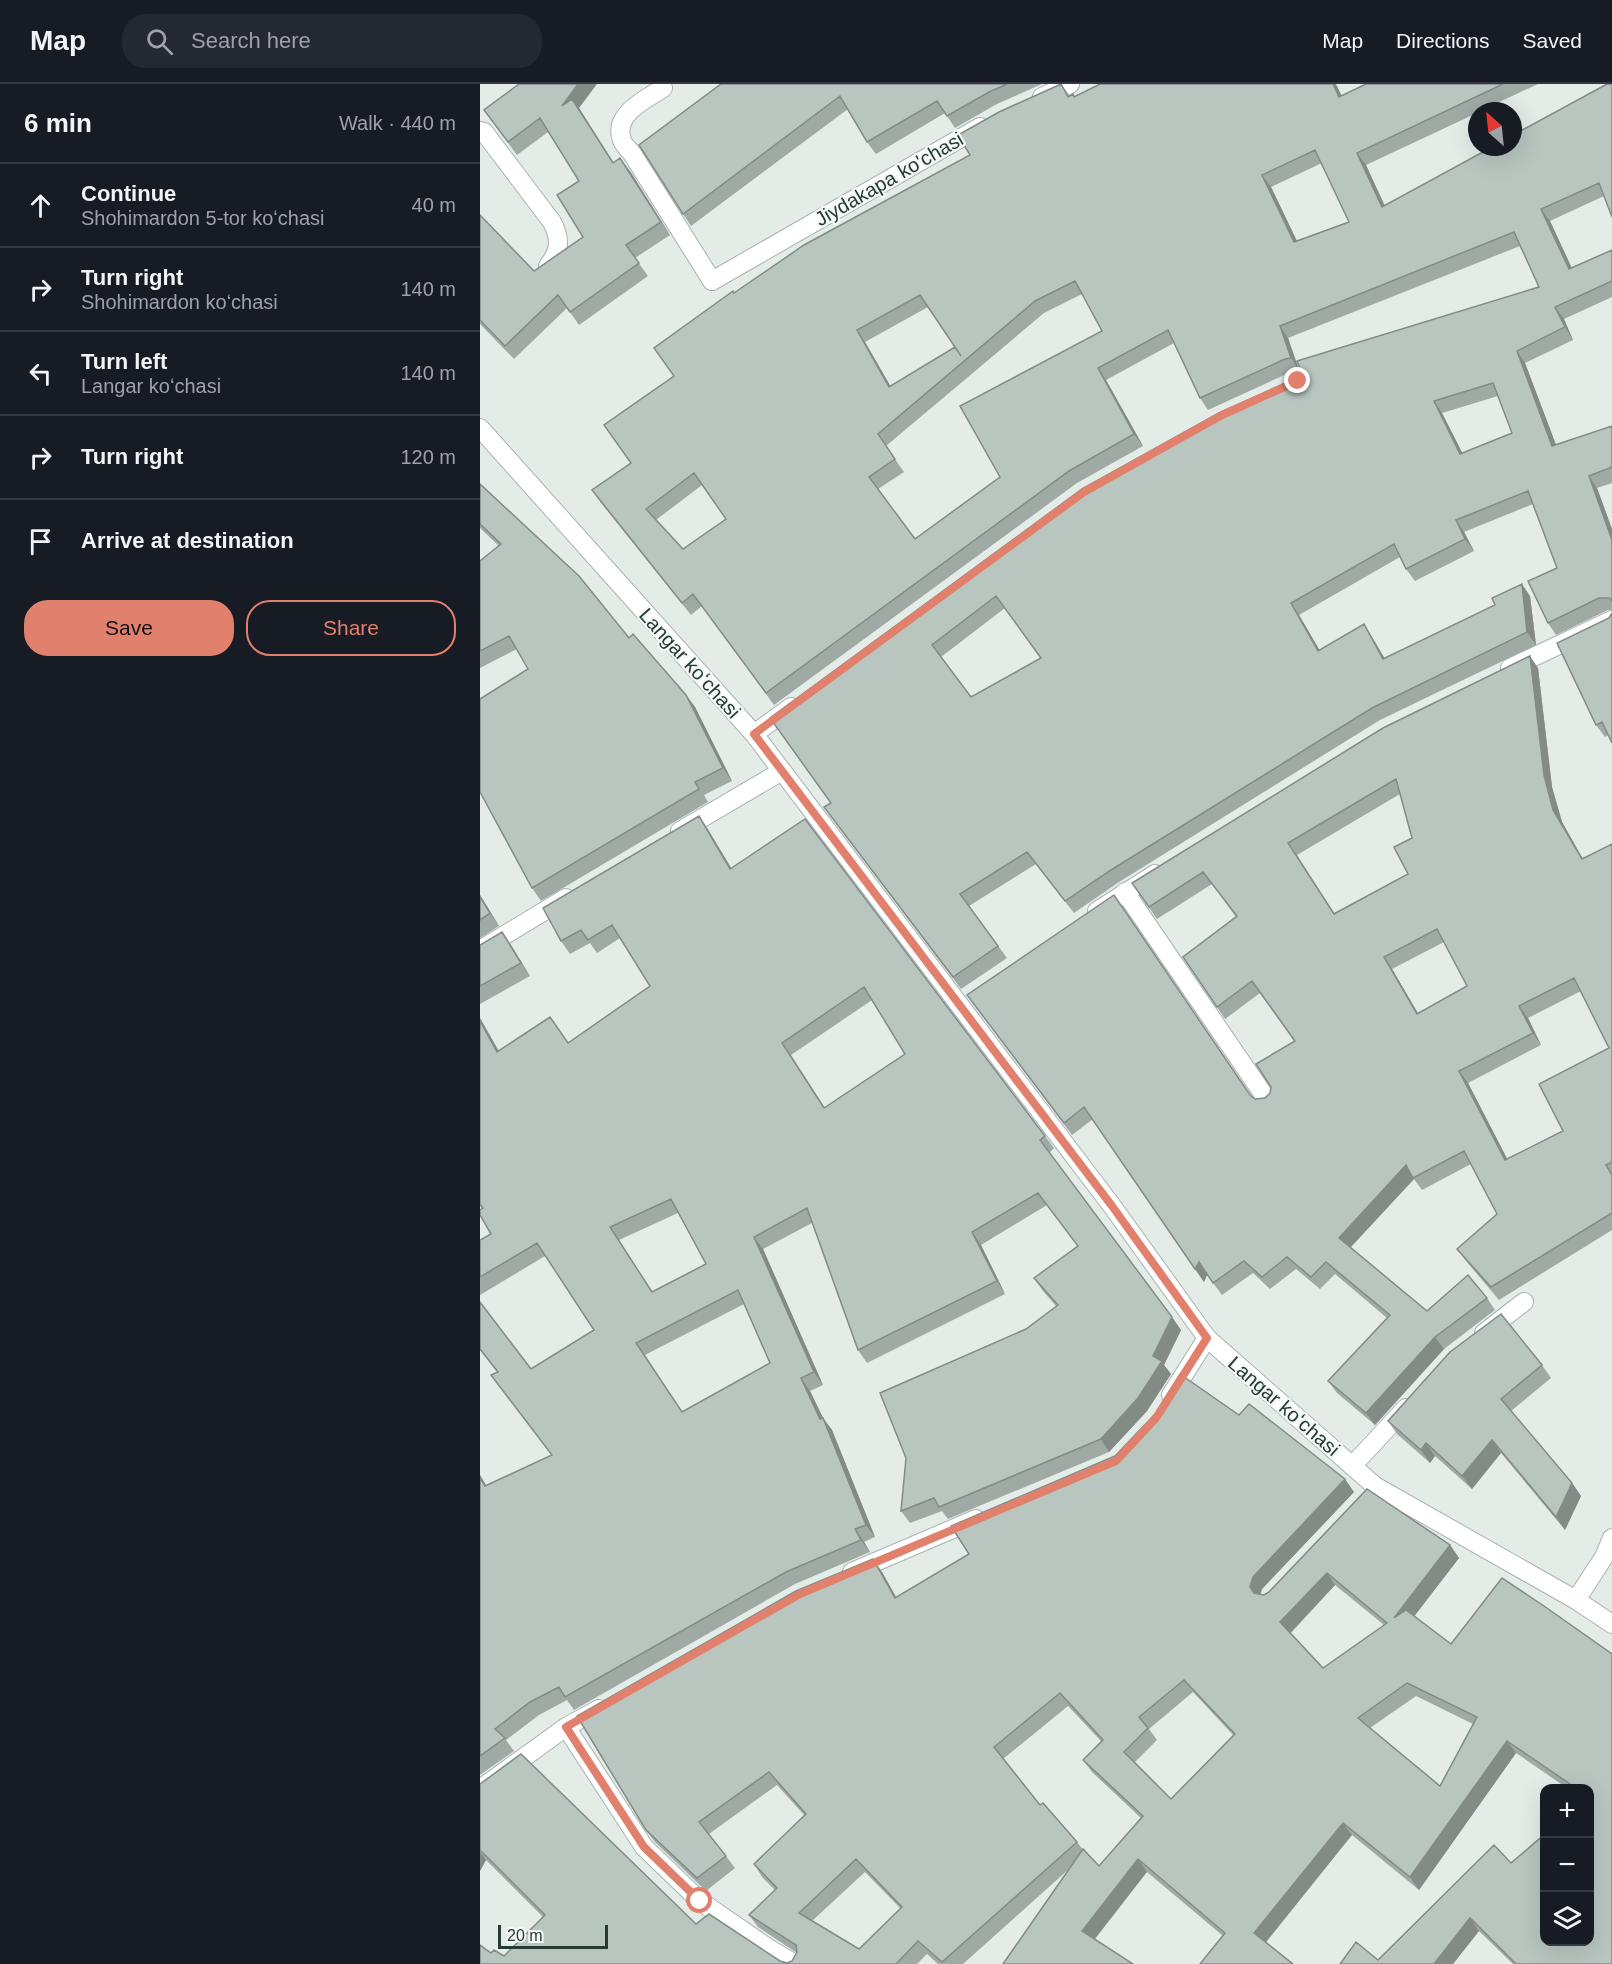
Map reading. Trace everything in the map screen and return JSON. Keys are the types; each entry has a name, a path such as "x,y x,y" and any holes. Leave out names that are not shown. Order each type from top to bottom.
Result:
{"street":[{"path":"1022,106 1070,84"},
{"name":"Jiydakapa ko'chasi","path":"663,88 628,111 620,128 622,140 712,281 992,120"},
{"path":"480,131 484,132 559,234 559,247 548,266"},
{"name":"Langar koʻchasi","path":"482,435 754,734 964,1001 1207,1338 1352,1466 1371,1490 1576,1600 1612,1624"},
{"path":"1489,678 1612,620"},
{"path":"754,734 801,699"},
{"path":"663,841 782,771"},
{"path":"1086,919 1165,867"},
{"path":"480,950 582,888"},
{"path":"1125,892 1268,1101"},
{"path":"1470,1343 1524,1302"},
{"path":"1162,1408 1207,1338"},
{"path":"1352,1466 1414,1399"},
{"path":"833,1580 996,1511"},
{"path":"1576,1600 1604,1557 1612,1538"},
{"path":"480,1789 566,1727 617,1698"},
{"path":"566,1727 644,1847 700,1901 795,1964"}],"building":[{"path":"519,84 578,84 562,106 572,99 613,163 620,158 661,222 626,245 639,263 570,312 558,295 505,346 480,320 480,215 534,271 583,237 557,195 579,181 540,118 508,142 484,110"},
{"path":"721,84 1007,84 947,116 937,101 867,142 840,96 683,214 639,145"},
{"path":"1061,84 1068,97 1073,94 1074,97 1100,84 1333,84 1339,97 1366,84 1503,84 1357,153 1382,207 1476,156 1522,156 1522,130 1607,84 1612,84 1612,217 1599,183 1541,209 1569,269 1612,250 1612,281 1555,307 1565,327 1517,351 1552,446 1612,426 1612,467 1589,476 1612,540 1612,601 1609,598 1599,598 1548,623 1528,581 1557,568 1528,491 1456,520 1465,539 1406,569 1394,544 1291,603 1318,651 1364,624 1383,659 1495,605 1492,598 1522,584 1527,632 1372,708 1065,901 1027,852 960,894 998,946 953,977 824,807 831,803 770,718 1082,489 1219,413 1294,379 1301,371 1297,361 1539,287 1514,232 1280,326 1291,358 1200,398 1168,330 1098,368 1134,434 1069,471 766,693 693,594 682,603 592,490 631,463 604,425 674,376 654,348 733,291 734,293 804,245 970,155 958,135 999,112","holes":["1315,150 1349,222 1294,242 1262,175","1075,281 1102,331 960,406 1000,477 915,539 869,477 895,459 878,434 1035,301","920,295 955,347 889,387 857,330","1493,383 1512,433 1460,454 1434,401","694,473 726,519 683,549 646,509","996,596 1041,658 971,697 932,645"]},
{"path":"480,484 579,576 629,638 633,634 686,695 723,768 695,782 699,789 532,888 480,792 480,699 528,669 509,636 480,651 480,561 501,544 480,524"},
{"path":"1612,613 1612,743 1602,722 1596,725 1557,643 1609,618"},
{"path":"1530,656 1544,775 1553,810 1582,859 1612,844 1612,1162 1606,1165 1612,1175 1612,1213 1491,1287 1457,1249 1497,1214 1464,1151 1413,1178 1406,1165 1339,1238 1427,1311 1468,1275 1487,1298 1435,1337 1366,1413 1328,1381 1390,1315 1326,1262 1311,1277 1287,1257 1262,1277 1244,1261 1213,1283 1199,1262 1195,1269 1084,1107 1064,1123 967,995 1114,895 1250,1095 1255,1099 1265,1098 1270,1093 1271,1087 1256,1064 1295,1041 1252,981 1217,1007 1183,957 1237,916 1203,872 1149,907 1132,883 1383,728","holes":["1396,779 1412,838 1394,847 1408,874 1334,914 1288,843","1437,929 1467,986 1417,1014 1384,957","1574,978 1609,1048 1539,1084 1563,1131 1505,1160 1459,1071 1533,1033 1519,1006"]},
{"path":"699,816 730,869 805,819 1045,1136 1040,1140 1172,1317 1153,1356 1162,1361 1138,1398 1101,1439 939,1507 934,1498 901,1511 906,1458 880,1393 1026,1329 1058,1305 1034,1278 1078,1246 1038,1193 972,1232 997,1281 858,1350 807,1208 754,1237 814,1372 801,1378 820,1419 823,1418 866,1525 855,1529 861,1540 786,1572 565,1697 559,1687 530,1702 495,1729 505,1738 480,1756 480,1478 485,1486 552,1455 491,1375 498,1372 480,1349 480,1302 531,1369 594,1330 537,1243 480,1277 480,1240 491,1234 480,1215 480,1210 483,1208 480,1204 480,1021 497,1052 550,1017 568,1043 650,986 612,925 588,940 581,930 561,941 543,908","holes":["864,987 905,1054 824,1108 782,1043","671,1199 706,1264 652,1292 610,1227","738,1290 770,1363 682,1412 636,1343"]},
{"path":"480,897 490,913 480,920"},
{"path":"502,932 521,963 480,986 480,945"},
{"path":"1501,1314 1542,1365 1501,1399 1572,1483 1556,1517 1492,1440 1462,1476 1426,1443 1421,1450 1388,1421 1450,1352"},
{"path":"1180,1374 1239,1415 1249,1404 1345,1479 1253,1577 1250,1587 1254,1593 1264,1595 1269,1592 1367,1489 1450,1545 1394,1618 1406,1610 1451,1644 1502,1578 1612,1654 1612,1964 1516,1964 1470,1918 1434,1964 1340,1964 1356,1942 1378,1960 1494,1845 1511,1863 1540,1838 1540,1946 1594,1946 1594,1784 1570,1784 1507,1741 1410,1877 1343,1823 1254,1933 1293,1964 1200,1964 1225,1933 1138,1859 1082,1931 1133,1964 1003,1964 1083,1849 1099,1866 1143,1816 1083,1760 1103,1740 1060,1693 994,1747 1040,1805 1043,1803 1077,1842 942,1962 918,1941 896,1964 480,1964 480,1945 491,1953 494,1950 504,1956 545,1915 480,1850 480,1784 521,1754 696,1924 709,1914 780,1961 787,1963 792,1961 797,1952 796,1945 749,1915 777,1888 754,1864 806,1814 769,1772 699,1822 726,1856 697,1878 646,1830 577,1716 796,1591 873,1559 895,1598 969,1554 951,1526 1115,1456 1156,1413","holes":["1327,1573 1387,1623 1323,1668 1280,1622","1184,1680 1235,1734 1171,1799 1124,1752 1148,1728 1139,1717","1407,1683 1477,1717 1440,1786 1358,1718","856,1859 902,1907 859,1949 799,1913"]}],"route":[{"path":"700,1901 644,1847 566,1727 800,1594 1116,1461 1156,1418 1207,1338 1112,1206 754,734 1084,492 1222,415 1298,381"}]}
